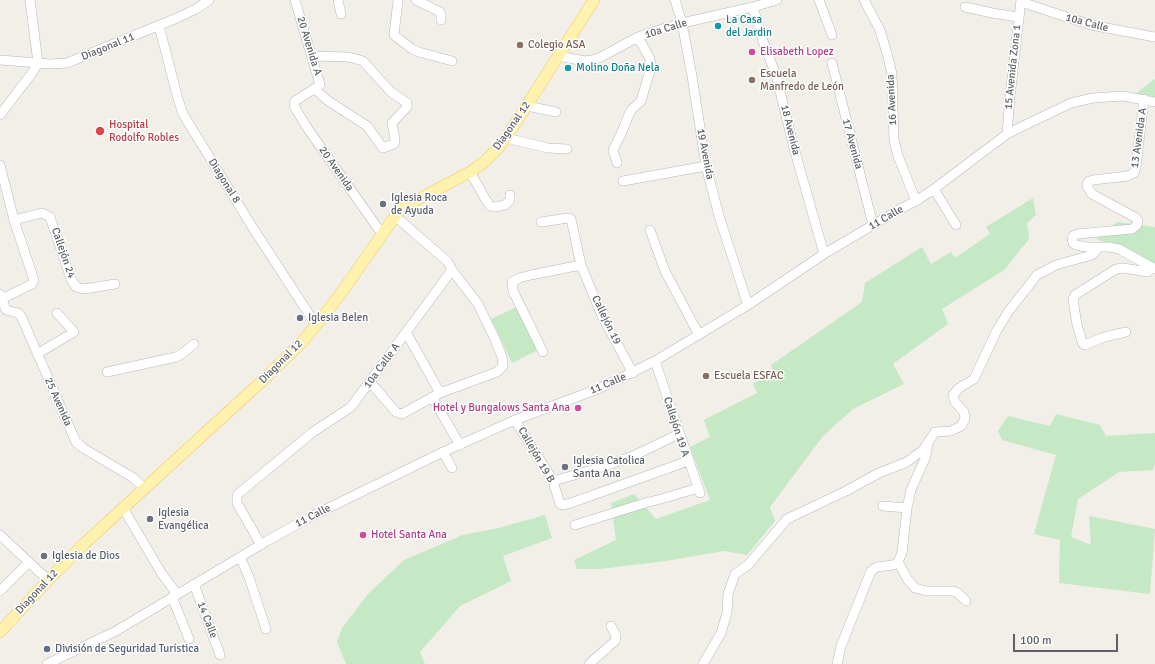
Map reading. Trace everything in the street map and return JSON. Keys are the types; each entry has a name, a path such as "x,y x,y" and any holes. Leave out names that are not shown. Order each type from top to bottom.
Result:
{"main road":[{"name":"Diagonal 12","path":"0,632 48,580 123,508 262,381 304,340 343,290 402,208 470,172 491,156 506,138 594,0"}],"street":[{"path":"0,115 38,63 30,0"},
{"name":"Diagonal 11","path":"0,60 58,64 73,61 188,13 200,3 209,0"},
{"name":"20 Avenida A","path":"294,102 320,85 295,0"},
{"path":"338,0 341,14"},
{"path":"398,0 394,35 412,49 452,61"},
{"path":"416,0 440,12 440,20"},
{"name":"19 Avenida","path":"675,0 682,23 692,76 706,166 719,216 748,305"},
{"name":"10a Calle","path":"558,56 585,61 592,60 599,58 638,37 682,23 777,0"},
{"path":"819,0 832,35"},
{"name":"16 Avenida","path":"864,0 880,30 888,57 892,74 894,140 898,156 916,201"},
{"name":"10a Calle","path":"1021,1 1091,25 1155,38"},
{"name":"15 Avenida Zona 1","path":"1007,134 1018,17 1021,1"},
{"name":"18 Avenida","path":"752,7 776,75 794,148 824,254"},
{"path":"965,7 1018,17"},
{"name":"Diagonal 8","path":"159,26 183,114 316,325"},
{"path":"616,164 613,150 632,109 641,101 651,67 650,59 638,37"},
{"path":"312,56 349,57 363,61 391,92 407,103 407,107 392,123 395,140 394,144 383,148 367,126 327,100 315,89"},
{"name":"17 Avenida","path":"832,63 872,225"},
{"name":"11 Calle","path":"47,664 106,636 297,524 443,452 515,420 598,389 633,373 748,305 824,254 916,201 1007,134 1046,114 1071,103 1093,98 1123,96 1155,102"},
{"name":"13 Avenida A","path":"1099,247 1076,245 1072,243 1073,236 1077,234 1132,229 1137,225 1138,221 1136,218 1092,194 1087,186 1088,182 1093,180 1134,174 1144,99"},
{"name":"20 Avenida","path":"294,102 294,106 308,129 382,234"},
{"path":"527,106 556,112"},
{"path":"506,138 548,148 568,149"},
{"path":"0,165 14,220 34,282 1,296"},
{"path":"623,181 706,166"},
{"path":"470,172 490,206 494,207 508,203 510,194"},
{"path":"934,189 956,225"},
{"name":"Callejón 24","path":"14,220 42,213 50,217 71,279 76,287 84,289 115,284"},
{"path":"370,382 400,415 436,395 497,372 503,366 502,357 494,336 478,304 445,259 395,216"},
{"name":"Callejón 19","path":"542,222 568,218 571,219 581,265 602,316 633,373"},
{"path":"650,230 665,271 699,335"},
{"path":"704,664 721,633 727,613 728,594 734,574 748,565 787,519 848,490 879,473 907,462 923,450 935,432 951,431 961,426 965,419 964,412 955,402 952,395 959,388 974,379 996,332 1008,312 1037,275 1056,265 1092,255 1099,247 1119,248 1154,268 1148,272 1123,268 1116,269 1075,295 1073,299 1082,344 1085,345 1104,337 1126,332"},
{"path":"543,352 513,291 512,282 519,278 531,275 581,265"},
{"name":"10a Calle A","path":"261,545 237,503 237,497 240,492 313,432 349,409 452,270"},
{"name":"25 Avenida","path":"1,296 6,310 18,313 21,316 76,442 83,448 132,477 145,488"},
{"path":"37,354 74,332 57,313"},
{"path":"406,332 460,445"},
{"path":"107,372 176,358 194,344"},
{"name":"Callejón 19 A","path":"575,525 651,501 699,490 654,361"},
{"name":"Callejón 19 B","path":"515,420 553,481 560,504 570,503 688,461"},
{"path":"553,481 599,468 633,456 679,434"},
{"path":"837,664 841,646 871,571 877,567 893,565 898,562 902,553 907,508 911,490 926,456 928,441"},
{"path":"443,452 452,468"},
{"path":"883,506 907,508"},
{"path":"123,508 174,596 189,639"},
{"path":"0,535 48,580"},
{"path":"240,557 249,577 266,630"},
{"path":"0,591 29,562"},
{"path":"898,562 908,580 915,588 927,591 953,591 958,593 966,601"},
{"name":"14 Calle","path":"194,584 220,655"},
{"path":"590,664 615,641 616,636 611,626"}],"green space":[{"path":"1155,79 1155,98 1135,94"},
{"path":"1033,198 1036,215 1027,223 1029,239 1004,270 942,309 948,324 893,364 904,384 853,409 823,436 770,507 775,521 747,555 724,551 666,561 599,569 577,569 574,560 616,540 611,503 634,494 656,519 710,500 690,447 710,437 704,420 757,393 753,384 773,371 771,365 862,302 865,283 922,247 931,264 951,252 955,258 990,234 986,227"},
{"path":"1117,222 1155,227 1155,268 1133,253 1096,239"},
{"path":"517,307 538,350 512,363 491,319"},
{"path":"1056,414 1100,425 1106,436 1155,433 1155,463 1153,470 1119,472 1078,499 1071,537 1091,545 1089,516 1155,529 1150,594 1059,583 1060,540 1034,534 1056,455 1002,440 998,431 1008,416 1050,426"},
{"path":"545,515 552,538 503,556 511,581 460,606 420,652 425,664 346,664 337,642 342,628 368,594 404,560 463,535 499,528"}],"place":[{"name":"La Casa del Jardin","path":"718,26"},
{"name":"Colegio ASA","path":"520,45"},
{"name":"Elisabeth Lopez","path":"752,52"},
{"name":"Molino Doña Nela","path":"568,68"},
{"name":"Escuela Manfredo de León","path":"752,80"},
{"name":"Hospital Rodolfo Robles","path":"100,131"},
{"name":"Iglesia Roca de Ayuda","path":"383,204"},
{"name":"Iglesia Belen","path":"300,318"},
{"name":"Escuela ESFAC","path":"706,376"},
{"name":"Hotel y Bungalows Santa Ana","path":"578,408"},
{"name":"Iglesia Catolica Santa Ana","path":"565,467"},
{"name":"Iglesia Evangélica","path":"150,519"},
{"name":"Hotel Santa Ana","path":"363,535"},
{"name":"Iglesia de Dios","path":"44,556"},
{"name":"División de Seguridad Turística","path":"47,649"}]}
